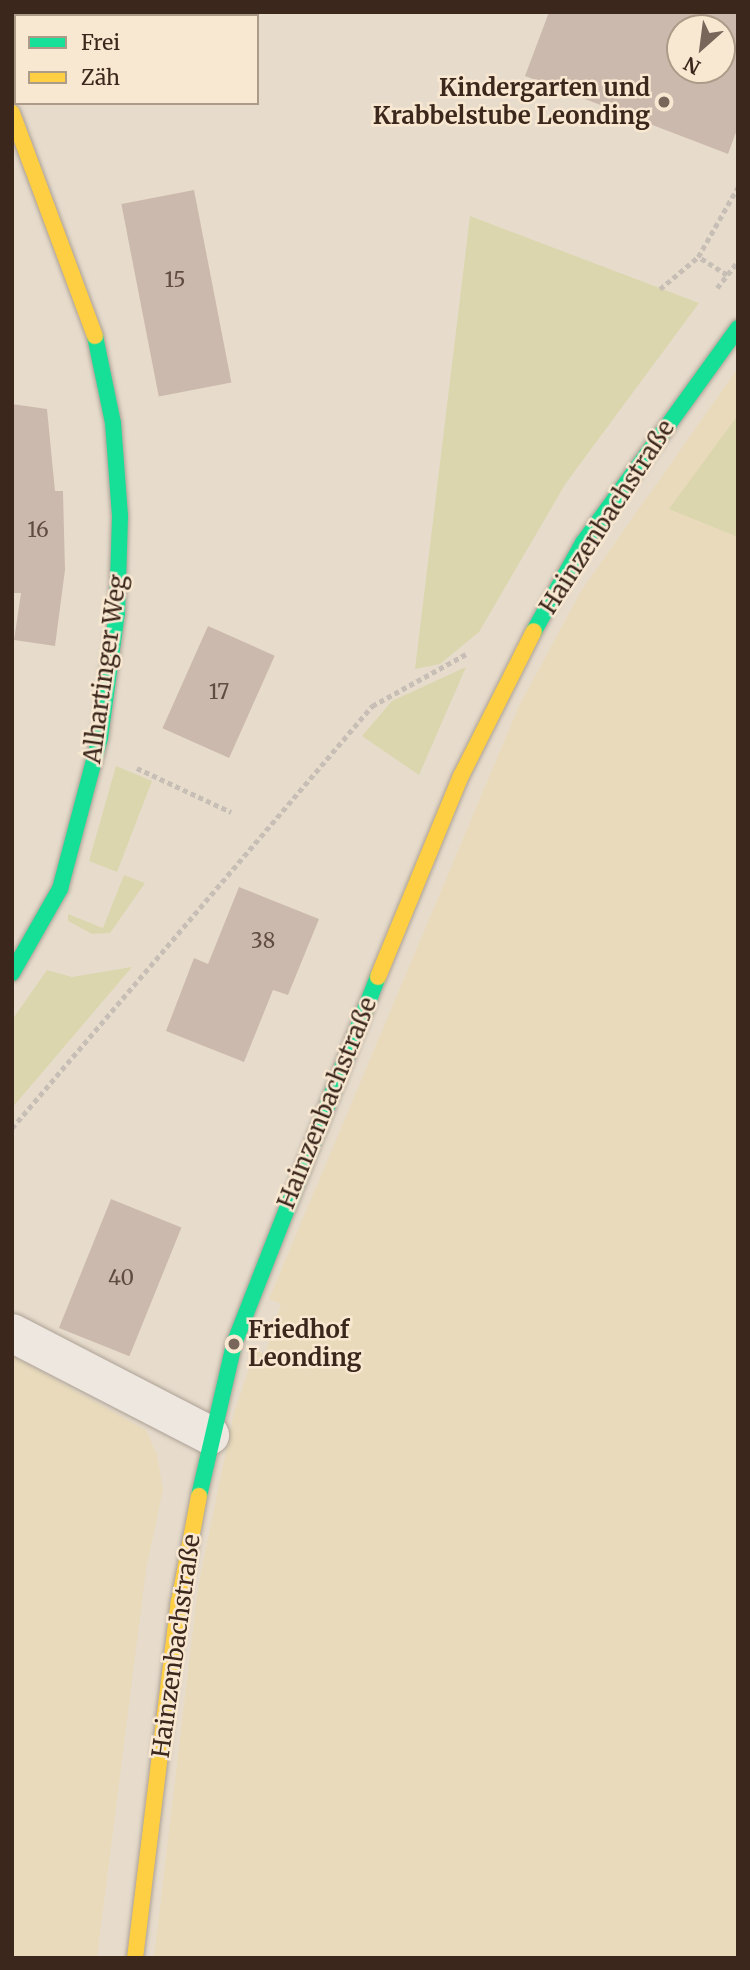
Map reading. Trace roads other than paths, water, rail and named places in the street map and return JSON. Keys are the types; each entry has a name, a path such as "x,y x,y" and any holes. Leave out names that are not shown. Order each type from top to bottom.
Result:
{"street":[{"name":"Alhartinger Weg","path":"12,113 93,328 113,423 120,516 117,613 100,738 60,889 12,974"},
{"name":"Hainzenbachstraße","path":"135,1958 179,1602 210,1435 234,1344 288,1195 461,776 583,543 738,328"},
{"path":"12,1333 210,1435"}],"place":[{"name":"Kindergarten und Krabbelstube Leonding","path":"664,102"},
{"name":"Friedhof Leonding","path":"234,1344"}]}
